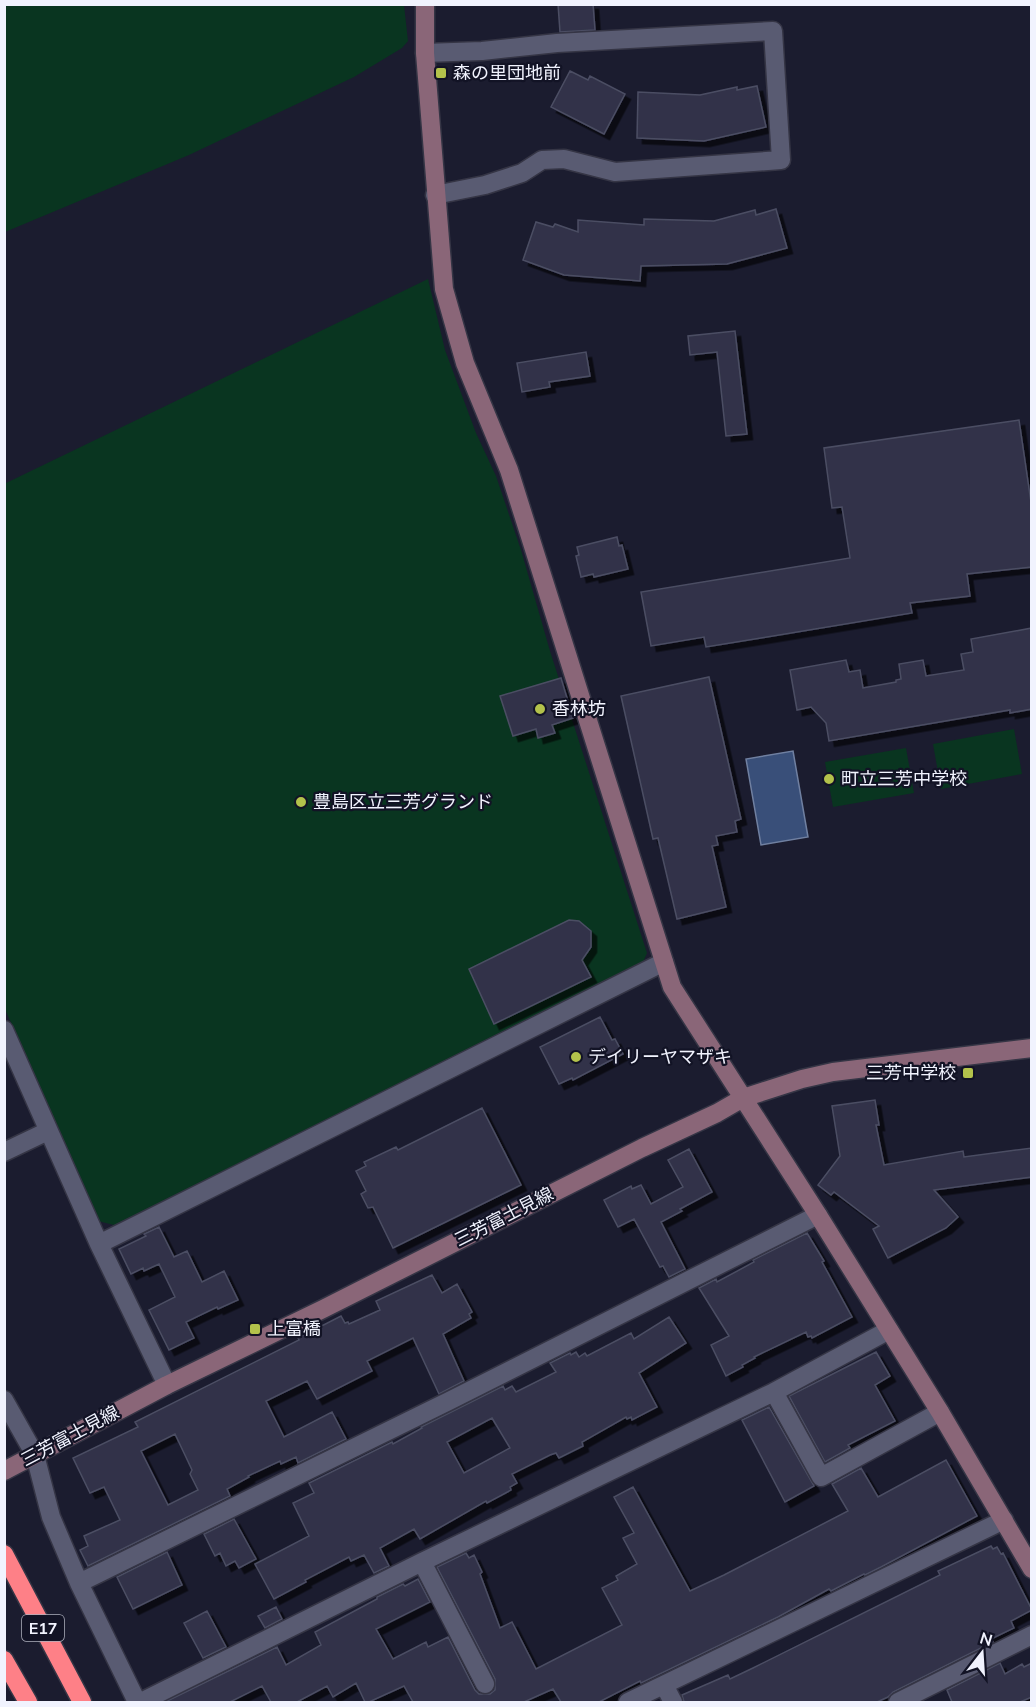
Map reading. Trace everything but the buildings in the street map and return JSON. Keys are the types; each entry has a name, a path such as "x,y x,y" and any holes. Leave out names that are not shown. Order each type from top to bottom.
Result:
{"highway":[{"name":"E17","path":"4,1554 82,1702"},
{"name":"E17","path":"4,1660 27,1702"}],"street":[{"path":"425,4 425,54 444,289 465,363 509,470 672,987 818,1215 1005,1520 1032,1569"},
{"path":"425,54 557,43 773,31 781,160 615,172 564,159 542,160 522,172 485,185 435,195"},
{"path":"99,1244 664,962"},
{"path":"4,1030 99,1244 167,1385"},
{"name":"三芳富士見線","path":"9,1469 167,1385 743,1098 802,1079 833,1072 1032,1048"},
{"path":"4,1152 48,1131"},
{"path":"80,1584 818,1215"},
{"path":"141,1702 422,1562 774,1392 889,1330"},
{"path":"774,1392 821,1477 939,1412"},
{"path":"4,1400 35,1455 51,1517 80,1584 137,1702"},
{"path":"628,1702 1005,1520"},
{"path":"422,1562 484,1684"},
{"path":"898,1702 1032,1635"},
{"path":"664,1685 673,1702"}],"green space":[{"path":"5,4 404,5 408,41 402,48 354,77 189,155 5,232"},
{"name":"豊島区立三芳グランド","path":"428,279 445,350 476,433 496,476 521,550 550,651 647,953 642,965 118,1226 98,1221 5,1009 4,484"},
{"path":"1014,729 1022,774 941,789 933,744"},
{"path":"906,748 914,793 833,807 825,762"}],"water":[{"path":"793,751 808,837 761,845 746,759"}],"place":[{"name":"森の里団地前","path":"441,73"},
{"name":"香林坊","path":"540,709"},
{"name":"町立三芳中学校","path":"829,779"},
{"name":"豊島区立三芳グランド","path":"301,802"},
{"name":"デイリーヤマザキ","path":"576,1057"},
{"name":"三芳中学校","path":"968,1073"},
{"name":"上富橋","path":"255,1329"}]}
